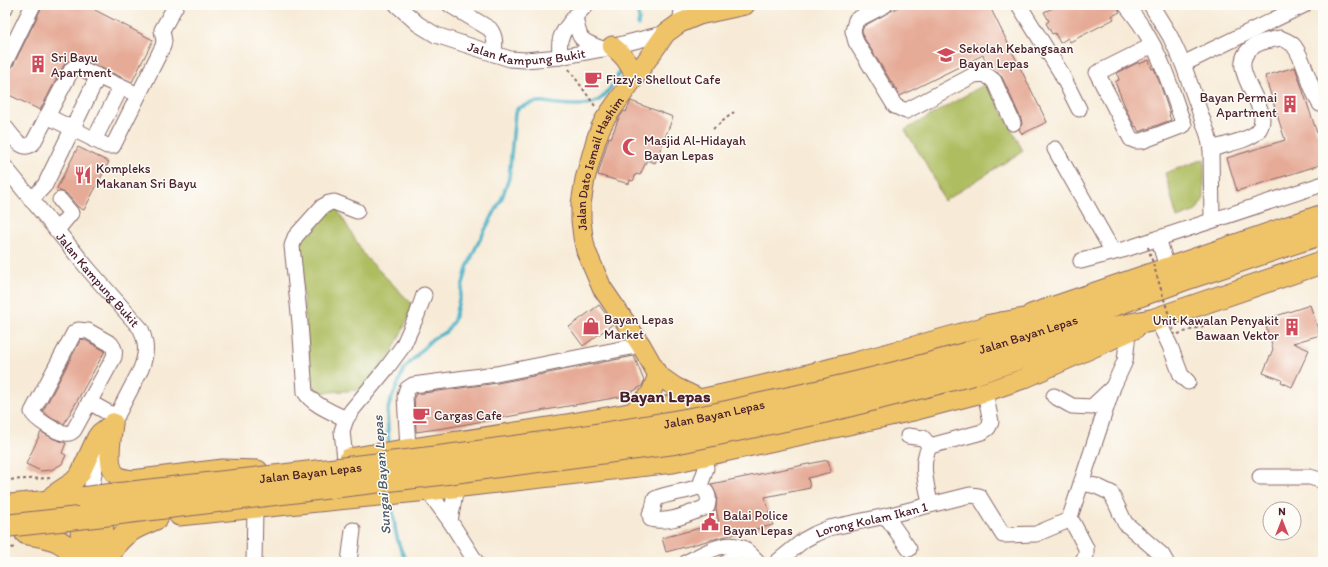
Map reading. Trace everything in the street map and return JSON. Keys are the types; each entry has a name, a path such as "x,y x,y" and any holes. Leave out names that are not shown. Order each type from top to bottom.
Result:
{"highway":[{"name":"Jalan Bayan Lepas","path":"970,364 1073,320 1188,278 1323,233"},
{"name":"Jalan Bayan Lepas","path":"89,511 558,459 674,444 819,413 970,364 1099,331 1155,320 1322,267"},
{"path":"988,326 1051,315 1114,299 1147,294"},
{"path":"5,506 89,511"},
{"path":"5,526 89,511"},
{"path":"83,562 89,511"},
{"path":"89,511 104,562"},
{"path":"107,562 114,547 122,536 157,518"},
{"path":"26,533 51,538 61,542 72,551 79,562"}],"main road":[{"path":"676,20 745,5"},
{"name":"Jalan Dato Ismail Hashim","path":"676,20 605,119 596,140 585,178 581,204 581,220 586,251 602,288 641,345 658,375 675,388 700,399"},
{"path":"608,48 627,60 632,68 634,78"},
{"name":"Jalan Bayan Lepas","path":"89,511 258,470 344,459 632,413 700,399 881,356 1037,312 1323,214"},
{"name":"Jalan Bayan Lepas","path":"89,511 157,518 392,495 673,463 913,411 985,392 1023,380 1155,320"},
{"path":"632,413 651,393 658,375"},
{"path":"114,420 110,450 111,466 114,472 120,477 132,480 223,469 258,470"},
{"path":"5,496 74,481 80,474 97,436 114,420"},
{"path":"519,432 512,448 511,461 514,469 524,480"},
{"path":"491,436 498,442 503,453 502,468 496,483"},
{"path":"52,486 89,511"},
{"path":"5,536 26,533 89,511"}],"street":[{"path":"5,62 33,5"},
{"path":"47,116 107,146 113,146 163,46 164,41 162,30 176,5"},
{"name":"Jalan Kampung Bukit","path":"397,5 418,24 436,35 510,59 526,60 560,57 608,48 676,20"},
{"path":"450,5 490,29 494,34 494,54"},
{"path":"885,5 856,20 853,31 856,42 895,106 906,111 974,75 985,74 994,81 1013,123"},
{"path":"1019,5 1060,71 1079,109"},
{"path":"1126,5 1150,38 1184,125"},
{"path":"1151,5 1170,36 1183,64 1208,135 1211,149 1212,220"},
{"path":"1183,64 1274,11 1304,5"},
{"path":"581,10 578,33 581,38 586,43 608,48"},
{"path":"560,57 561,36 581,10"},
{"path":"1211,149 1248,137 1257,132 1262,123 1262,115 1245,74 1242,62 1244,55 1254,45 1280,38 1293,45 1306,70 1315,96 1320,104 1323,104"},
{"path":"1153,45 1097,73 1132,139 1142,141 1202,117"},
{"path":"5,127 24,147 33,143 73,67 79,66 138,95"},
{"path":"31,200 45,185 98,76"},
{"path":"94,140 120,86"},
{"path":"1055,149 1113,252"},
{"name":"Jalan Kampung Bukit","path":"5,167 31,200 141,329 145,339 146,348 144,359 114,420 104,435 97,454 89,511"},
{"path":"1081,261 1153,242 1212,220 1323,184"},
{"path":"57,230 71,213 60,200"},
{"path":"346,419 315,403 307,397 305,392 292,246 295,237 322,207 329,203 334,202 357,211"},
{"path":"1153,242 1167,268"},
{"path":"344,459 342,431 346,419 386,369 402,346 417,315 424,295"},
{"path":"1155,320 1170,346 1181,375 1188,382"},
{"path":"78,330 88,331 111,344 114,347 115,352 114,357 89,402 74,430 70,433 61,433 37,419 32,412 74,333 78,330"},
{"path":"1082,562 1086,555 1086,548 1073,523 1069,520 1113,387 1125,361 1128,333"},
{"path":"396,450 405,396 407,389 413,385 496,374 641,345"},
{"path":"1054,396 1072,406 1092,407 1113,387"},
{"path":"930,504 924,464 926,452 930,446 982,432 988,428 991,422 985,392"},
{"path":"89,402 114,420"},
{"path":"908,436 924,438 930,446"},
{"path":"700,486 706,468 704,456"},
{"path":"1260,477 1310,477 1323,480"},
{"path":"1081,482 1096,486 1111,493 1124,523 1162,555 1166,562"},
{"path":"450,521 456,488"},
{"path":"428,491 450,521 476,562"},
{"name":"Lorong Kolam Ikan 1","path":"781,561 804,540 829,528 886,516 970,495 979,496 1003,535 1036,534 1069,520"},
{"path":"254,562 255,509"},
{"path":"886,516 909,549"},
{"path":"349,562 352,530"},
{"path":"686,562 720,546 735,546 743,548 758,562"},
{"path":"727,562 743,548"}],"path":[{"path":"560,57 598,111"},
{"path":"713,129 734,112"},
{"path":"1153,242 1175,335 1203,326"},
{"path":"5,480 52,486"}],"green space":[{"path":"987,83 1023,151 944,201 931,172 905,130"},
{"path":"1204,159 1204,198 1196,211 1177,218 1165,173"},
{"path":"336,207 365,256 414,306 389,358 362,390 313,393 297,240"}],"building":[{"name":"Sri Bayu Apartment","path":"42,5 97,5 95,10 153,40 132,82 75,57 64,65 40,110 5,93 5,71 10,70 13,66"},
{"path":"902,5 989,5 1047,122 1022,134 1019,129 1022,124 1021,119 1002,77 988,66 983,55 900,96 864,38 862,31 864,26"},
{"path":"1051,5 1116,5 1120,12 1112,16 1114,19 1070,42 1068,38 1060,43 1055,33 1052,34 1046,23 1049,21 1044,12 1053,8"},
{"path":"1149,60 1152,69 1154,68 1160,84 1171,120 1139,132 1127,111 1115,82 1119,80 1117,73 1139,62 1139,64"},
{"name":"Bayan Permai Apartment","path":"1295,67 1317,133 1323,131 1323,164 1237,191 1227,158 1285,140 1265,76"},
{"name":"Masjid Al-Hidayah Bayan Lepas","path":"631,101 673,117 655,163 647,160 640,175 636,174 633,181 630,180 629,184 598,175 609,137 611,138 618,120 624,111 626,112"},
{"name":"Kompleks Makanan Sri Bayu","path":"78,147 109,162 84,210 78,207 67,194 57,188"},
{"name":"Bayan Lepas Market","path":"599,305 613,324 583,346 569,327"},
{"path":"1310,305 1320,335 1293,343 1309,350 1292,387 1281,382 1282,380 1263,373 1273,349 1264,320"},
{"path":"81,339 105,351 64,424 51,418 43,411"},
{"path":"634,356 644,381 642,386 625,396 416,432 414,397 416,394 498,383"},
{"path":"41,432 66,443 62,453 66,455 62,464 51,470 41,471 26,464"},
{"path":"828,460 831,472 808,478 810,488 765,497 773,525 666,552 662,538 719,523 716,508 717,496 711,484"}],"waterway":[{"name":"Sungai Bayan Lepas","path":"636,5 639,19 638,25"},
{"name":"Sungai Bayan Lepas","path":"389,445 387,414 389,405 404,369 432,339 446,332 454,320 467,268 476,247 502,198 509,178 515,113 518,108 541,102 572,105 590,104 603,97 619,73"},
{"name":"Sungai Bayan Lepas","path":"392,500 394,524 400,547 407,562"}],"place":[{"name":"Sekolah Kebangsaan Bayan Lepas","path":"946,55"},
{"name":"Sri Bayu Apartment","path":"38,64"},
{"name":"Fizzy's Shellout Cafe","path":"593,79"},
{"name":"Bayan Permai Apartment","path":"1290,104"},
{"name":"Masjid Al-Hidayah Bayan Lepas","path":"631,147"},
{"name":"Kompleks Makanan Sri Bayu","path":"83,175"},
{"name":"Bayan Lepas Market","path":"591,326"},
{"name":"Unit Kawalan Penyakit Bawaan Vektor","path":"1292,327"},
{"name":"Cargas Cafe","path":"421,415"},
{"name":"Balai Police Bayan Lepas","path":"710,522"}],"district":[{"name":"Bayan Lepas","path":"665,396"}]}
